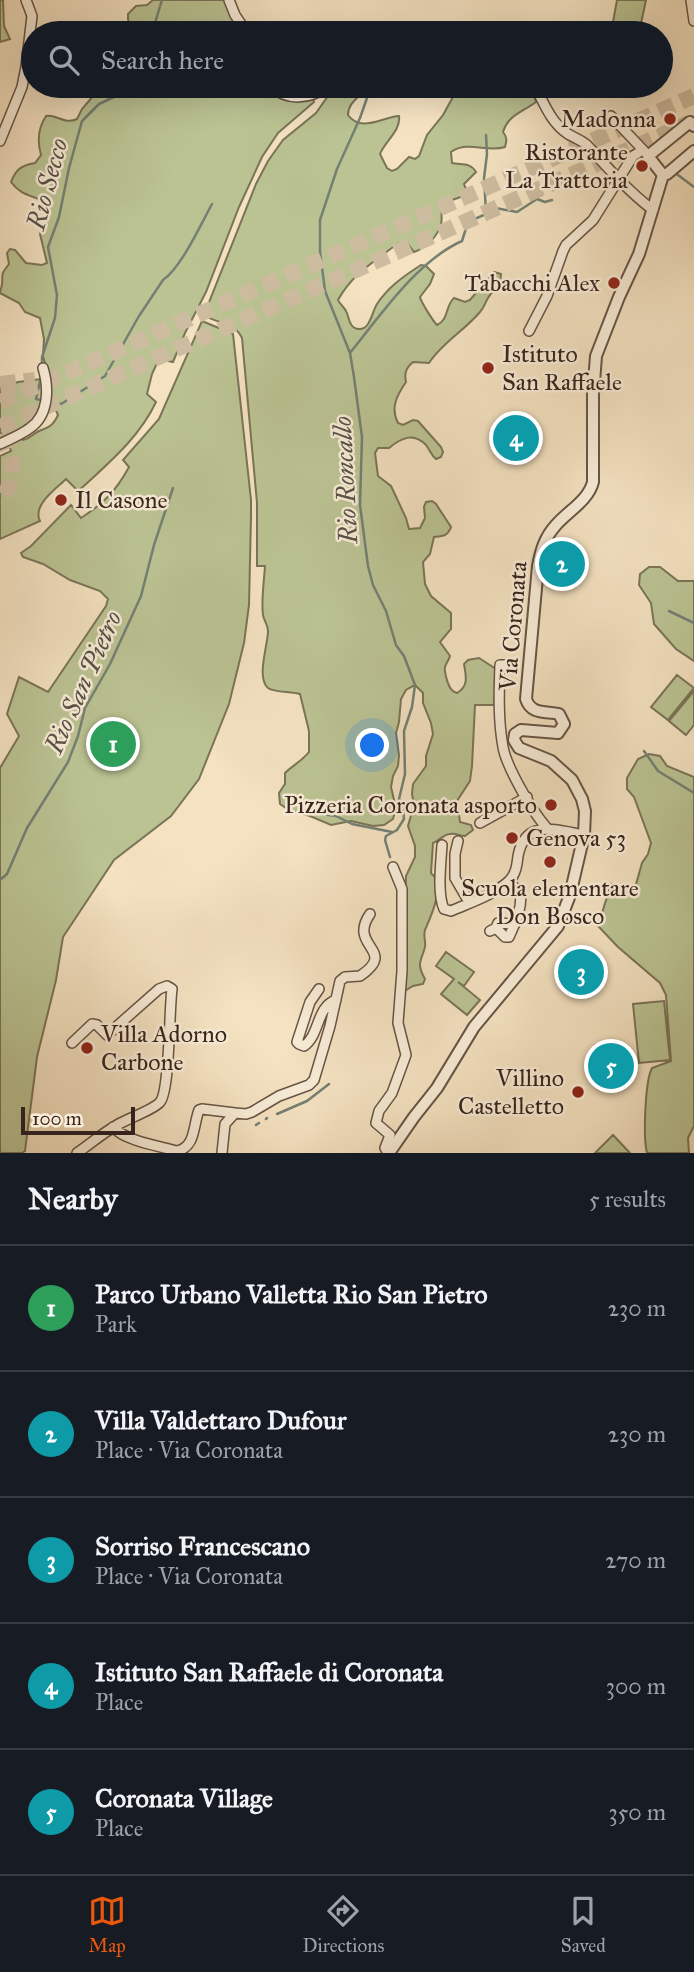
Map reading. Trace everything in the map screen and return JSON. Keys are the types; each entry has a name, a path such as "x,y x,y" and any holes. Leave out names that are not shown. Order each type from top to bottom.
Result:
{"street":[{"path":"26,0 31,21"},
{"path":"229,0 239,21"},
{"path":"691,0 694,21"},
{"path":"0,141 21,89"},
{"path":"540,98 545,109 560,127 584,142 619,180 653,210"},
{"path":"611,116 663,175 694,151"},
{"path":"529,331 547,296 563,251 593,220 634,156 646,153 693,121"},
{"name":"Via Coronata","path":"388,1153 436,1088 474,1027 558,926 570,895 584,835 585,811 582,799 572,780 551,761 519,748 514,740 515,734 521,730 551,734 558,733 564,724 559,714 535,710 528,705 525,693 538,566 542,548 550,533 587,495 593,482 596,356 639,254 663,175"},
{"path":"0,444 31,428 39,418 46,399 43,368"},
{"path":"510,665 500,665 503,750 527,797 547,828"},
{"path":"480,823 527,797"},
{"path":"442,845 442,906 451,911 508,881 515,872 523,841 534,830 547,828 584,835"},
{"path":"458,841 455,878 469,902"},
{"path":"388,1153 385,1148 390,1135 376,1123 376,1118 392,1093 406,1055 398,1023 402,971 402,889 393,867"},
{"path":"492,891 513,886 520,892 520,907 509,937 493,929"},
{"path":"113,1127 127,1137 181,1151 190,1143 199,1110 246,1114 279,1096 309,1085 314,1080 342,978 360,976 375,962 374,950 366,941 364,932 364,924 370,914"},
{"path":"72,1042 92,1024 97,1025 107,1035 159,989 167,986 172,989 166,1082 162,1100 154,1107 113,1127 77,1153"},
{"path":"319,989 310,1002 298,1039 299,1044 308,1044 325,1007 336,1000"},
{"path":"222,1153 225,1124 235,1113"}],"green space":[{"path":"0,0 3,0 4,26 10,39 0,42"},
{"path":"153,0 224,0 234,21 129,21 128,14 136,6 147,5"},
{"path":"617,0 646,0 642,21 613,21"},
{"path":"91,98 286,98 313,99 314,102 278,133 262,157 206,292 173,362 159,359 152,374 147,394 156,402 142,426 115,457 78,491 66,479 42,503 38,515 40,521 0,539 0,456 11,451 0,432 0,388 41,379 43,404 25,426 23,440 50,426 58,415 50,397 40,318 25,312 19,303 0,293 2,274 9,264 7,253 10,249 15,250 26,263 47,263 40,234 49,214 47,203 23,193 11,182 20,168 35,163 41,155 39,135 46,116 72,121 77,119"},
{"path":"327,98 357,98 349,108 348,115 359,123 372,123 399,116 398,126 380,154 387,168 392,171 409,157 415,159 419,156 427,135 452,98 535,98 536,102 516,114 505,126 505,147 464,147 451,152 452,163 468,165 476,172 464,184 464,195 443,207 441,225 433,238 423,248 414,252 408,244 397,244 357,276 338,300 352,326 363,329 381,298 391,287 421,265 426,266 434,274 420,297 437,325 443,320 454,298 465,302 470,300 494,272 501,274 498,284 474,319 440,349 429,363 413,362 405,373 406,382 396,402 398,423 403,425 413,420 418,421 441,447 441,457 436,459 426,445 412,438 398,441 389,448 378,448 375,453 378,476 391,486 409,529 420,528 425,518 426,502 432,501 451,527 445,535 434,537 430,554 423,562 425,584 431,596 451,613 451,629 440,642 450,656 445,669 451,688 457,693 463,687 466,680 464,664 468,660 479,658 496,669 496,701 493,705 475,705 470,781 457,801 460,822 471,825 473,830 465,836 448,834 433,843 431,873 435,878 437,893 424,934 425,947 420,963 425,979 423,984 403,992 406,876 415,857 415,846 408,826 414,805 413,784 426,766 426,756 433,734 423,703 423,693 415,685 406,690 401,699 396,733 398,766 391,787 396,808 393,819 384,825 373,826 351,821 331,825 289,810 280,804 279,793 285,784 285,773 309,752 309,731 300,694 271,690 263,677 268,631 262,610 265,566 257,566 257,503 242,338 235,329 204,315 256,184 268,161 283,140 316,113"},
{"path":"202,321 233,334 251,500 249,605 244,643 229,704 199,779 171,816 114,860 63,937 56,980 37,1057 25,1151 0,1153 0,768 19,736 7,714 19,677 48,692 106,606 108,599 100,591 70,580 43,564 23,557 21,553 71,505 81,518 114,490 129,467 123,460 159,419"},
{"path":"649,567 660,567 678,581 694,581 694,661 676,649 654,624 651,603 639,585 640,574"},
{"path":"677,675 694,688 668,720 651,707"},
{"path":"694,691 694,725 686,735 669,721"},
{"path":"649,754 660,756 667,766 694,777 694,1126 688,1138 689,1153 647,1153 645,1110 650,1075 652,1068 671,1061 666,995 660,983 598,926 611,884 633,895 642,863 648,854 651,843 634,797 627,789 627,778 638,759"},
{"path":"446,952 474,972 464,986 458,982 480,1000 467,1015 441,994 454,979 436,966"},
{"path":"664,1001 670,1060 639,1063 633,1004"},
{"path":"613,1135 630,1153 595,1153"}],"waterway":[{"name":"Rio Secco","path":"156,21 162,0"},
{"name":"Rio Secco","path":"42,367 42,357 55,318 57,295 48,247 59,217 82,121 99,104 112,98"},
{"name":"Rio Roncallo","path":"367,98 337,169 320,220 320,251 325,291 350,353 354,377 362,437 360,505 368,566 396,645 404,656 415,685 412,707 404,731 405,774 399,799 404,819 397,830 386,836 390,857"},
{"path":"486,135 486,212"},
{"path":"674,172 694,187"},
{"path":"350,353 415,275 445,250 462,241 468,222 486,214 490,207 517,212 537,199 545,202 552,200"},
{"path":"41,377 36,399 61,404 105,376 139,316 163,280 184,256 212,204"},
{"name":"Rio San Pietro","path":"0,880 7,874 27,828 68,762 85,708 110,664 141,596 173,488"},
{"path":"669,611 694,623"},
{"path":"644,751 658,771 694,793"},
{"path":"298,811 336,816 352,824 392,832"},
{"name":"Rio Roncallo","path":"277,1114 307,1101 329,1084"}],"tunnel":[{"path":"0,402 694,96"},
{"path":"0,427 689,123"},
{"path":"0,384 35,380"},
{"path":"0,435 9,452 12,468 9,484 0,502"}],"place":[{"name":"Madonna","path":"670,119"},
{"name":"Ristorante La Trattoria","path":"642,166"},
{"name":"Tabacchi Alex","path":"614,283"},
{"name":"Istituto San Raffaele","path":"488,368"},
{"name":"Istituto San Raffaele di Coronata","path":"516,438"},
{"name":"Il Casone","path":"61,500"},
{"name":"Villa Valdettaro Dufour","path":"562,564"},
{"name":"Parco Urbano Valletta Rio San Pietro","path":"113,744"},
{"name":"Pizzeria Coronata asporto","path":"551,805"},
{"name":"Genova 53","path":"512,838"},
{"name":"Scuola elementare Don Bosco","path":"550,862"},
{"name":"Sorriso Francescano","path":"581,972"},
{"name":"Villa Adorno Carbone","path":"87,1048"},
{"name":"Coronata Village","path":"611,1066"},
{"name":"Villino Castelletto","path":"578,1092"}]}
